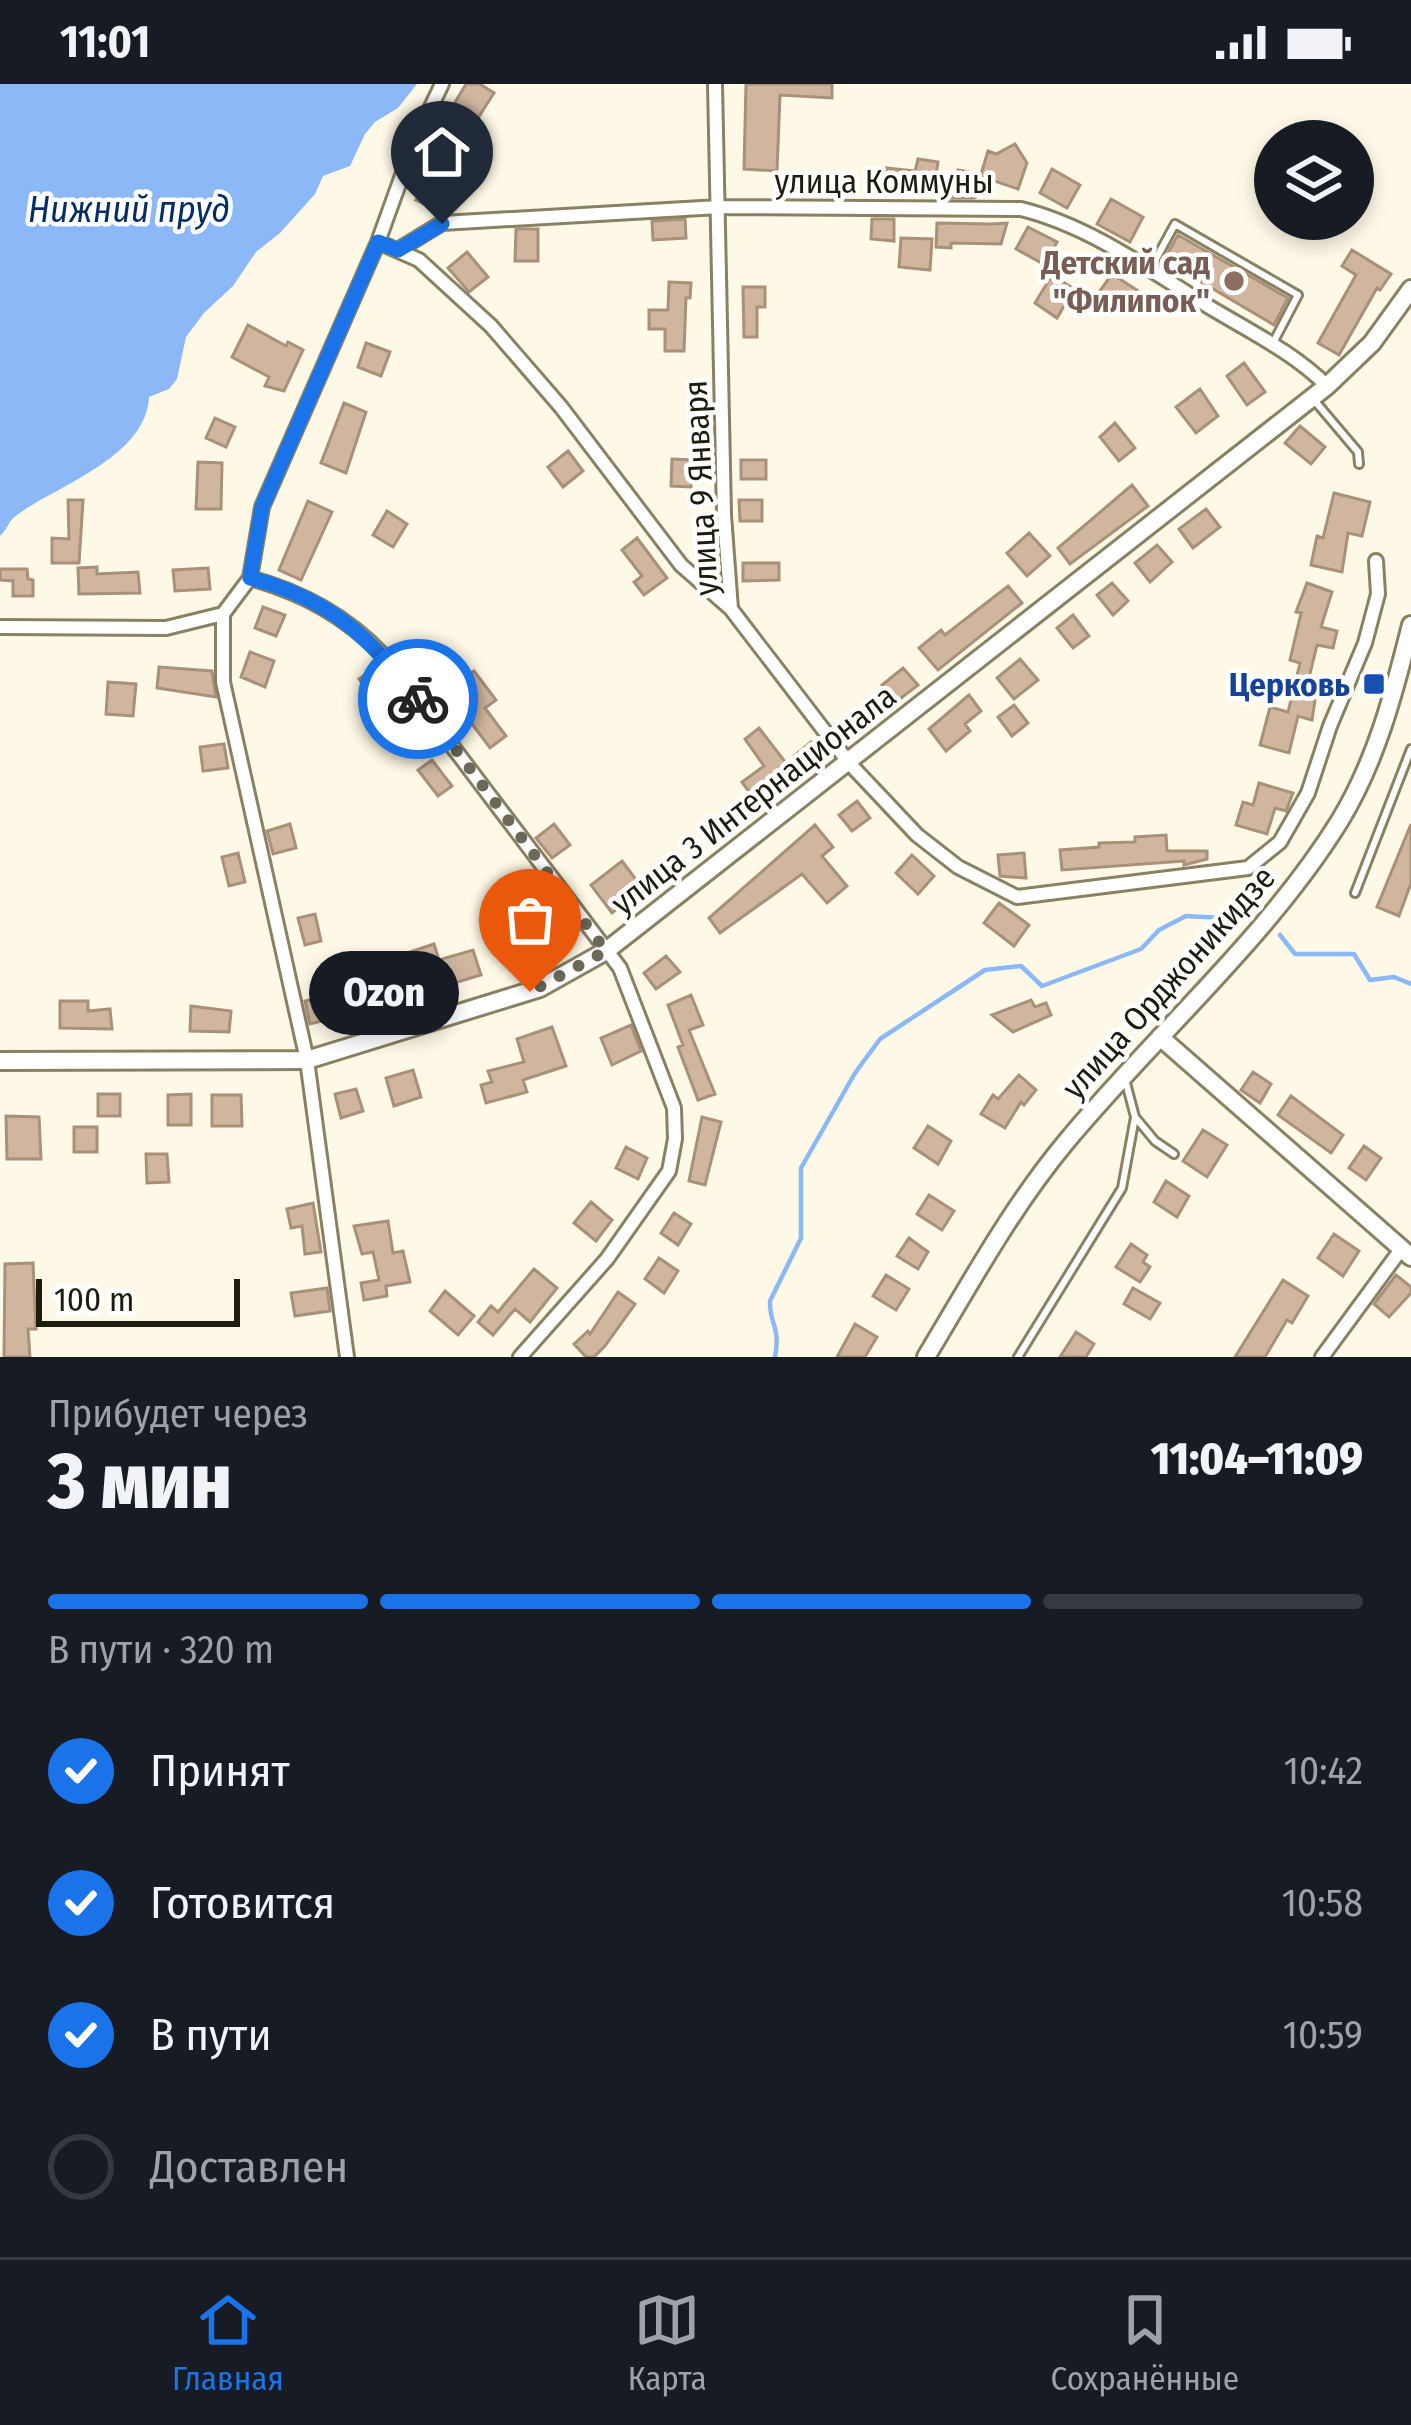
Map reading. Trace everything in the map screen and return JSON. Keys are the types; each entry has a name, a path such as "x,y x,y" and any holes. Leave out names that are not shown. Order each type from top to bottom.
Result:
{"street":[{"path":"347,1357 307,1060 223,682 223,614 250,578 262,507 442,84"},
{"name":"улица 9 Января","path":"715,84 730,608 849,763 917,835 958,867 1017,896 1249,868 1280,842 1297,816 1365,643 1378,594 1376,561"},
{"name":"улица Коммуны","path":"398,250 442,224 719,207 1022,209 1059,218 1273,345 1319,392"},
{"path":"378,242 419,260 490,326 561,407 680,565 730,608"},
{"name":"улица 3 Интернационала","path":"0,1061 307,1060 530,992 606,951 1319,392 1372,343 1411,289"},
{"path":"250,578 324,606 359,629 384,656 620,968 638,1004 674,1108 669,1171 608,1259 520,1357"},
{"path":"0,627 166,628 223,614"},
{"name":"улица Орджоникидзе","path":"926,1357 1027,1192 1299,879 1340,821 1366,771 1406,662 1411,625"},
{"path":"1160,1037 1406,1253 1322,1357"}],"lane":[{"path":"1150,271 1175,224 1298,295 1273,345"},
{"path":"1319,392 1358,452 1359,464"},
{"path":"1355,893 1411,749"},
{"path":"1018,1357 1122,1188 1135,1117 1124,1075"},
{"path":"1135,1117 1155,1141 1174,1154"}],"water":[{"name":"Нижний пруд","path":"0,84 417,84 398,108 365,134 350,166 323,176 315,194 204,313 186,337 177,379 169,389 149,397 133,437 97,467 17,515 0,536"}],"building":[{"path":"466,84 480,84 494,93 478,118 454,104"},
{"path":"746,84 832,84 832,98 780,95 777,171 744,169"},
{"path":"434,137 455,143 443,188 451,192 441,212 416,200 430,172 425,170"},
{"path":"1015,144 1027,163 1018,189 983,177 980,194 974,198 947,198 885,183 886,168 915,171 918,159 938,162 936,175 957,178 958,170 981,174 988,151 996,154"},
{"path":"1052,169 1080,185 1067,208 1040,193"},
{"path":"1111,199 1143,217 1130,242 1097,224"},
{"path":"685,219 686,238 653,240 652,221"},
{"path":"872,219 894,219 894,241 871,239"},
{"path":"937,223 1007,223 1001,244 951,243 951,248 936,247"},
{"path":"1028,227 1057,242 1045,265 1016,249"},
{"path":"516,229 538,229 538,261 515,261"},
{"path":"1178,235 1288,298 1274,325 1164,260"},
{"path":"901,238 932,239 930,270 899,267"},
{"path":"1352,250 1391,274 1377,288 1339,355 1318,343 1356,275 1342,266"},
{"path":"467,252 488,277 469,292 448,268"},
{"path":"1112,274 1143,294 1132,313 1099,292"},
{"path":"1052,275 1074,289 1057,318 1035,303"},
{"path":"669,282 691,283 684,351 665,351 665,329 649,329 649,310 668,310"},
{"path":"743,287 765,287 765,307 757,307 757,337 744,337"},
{"path":"248,325 303,350 284,391 265,386 269,377 232,357"},
{"path":"366,343 390,352 381,376 358,367"},
{"path":"1244,363 1265,392 1247,405 1227,376"},
{"path":"1200,389 1218,416 1196,433 1176,407"},
{"path":"344,403 366,412 346,473 321,463"},
{"path":"215,418 235,427 226,447 206,438"},
{"path":"1115,423 1135,448 1119,461 1100,437"},
{"path":"1300,426 1325,447 1311,464 1285,443"},
{"path":"568,451 583,471 563,487 548,467"},
{"path":"672,459 692,460 691,487 671,486"},
{"path":"741,460 766,460 766,479 741,479"},
{"path":"198,462 222,463 221,509 196,509"},
{"path":"1132,485 1148,506 1070,564 1058,548"},
{"path":"1334,493 1370,502 1362,536 1348,533 1342,572 1311,565"},
{"path":"68,500 83,500 79,563 52,563 52,538 69,539"},
{"path":"739,500 762,500 762,521 740,521"},
{"path":"308,501 332,512 301,580 279,570"},
{"path":"1206,509 1220,527 1193,548 1179,529"},
{"path":"387,511 407,524 393,547 373,535"},
{"path":"1029,533 1050,556 1027,576 1007,553"},
{"path":"637,538 667,578 644,595 634,582 642,576 622,550"},
{"path":"1157,545 1172,562 1150,582 1135,563"},
{"path":"743,563 779,563 779,580 743,581"},
{"path":"97,567 97,574 138,572 140,593 79,594 78,568"},
{"path":"208,568 210,589 175,591 173,570"},
{"path":"0,569 27,569 33,596 13,596 13,581 0,580"},
{"path":"1112,583 1128,601 1113,615 1097,595"},
{"path":"1307,583 1332,592 1321,627 1337,631 1333,648 1317,645 1309,678 1318,680 1312,720 1298,716 1289,753 1260,745 1270,707 1288,712 1300,663 1290,660 1301,613 1296,612"},
{"path":"1008,586 1022,603 938,670 919,648 941,630 945,635"},
{"path":"263,607 285,615 276,636 255,628"},
{"path":"1073,615 1089,636 1073,648 1057,628"},
{"path":"250,652 274,661 265,687 241,677"},
{"path":"1020,659 1038,680 1014,699 997,678"},
{"path":"159,667 212,671 216,697 157,688"},
{"path":"903,668 918,685 896,702 882,685"},
{"path":"474,671 496,700 485,708 506,736 490,748 448,692"},
{"path":"369,672 395,711 399,708 410,724 396,733 359,679"},
{"path":"108,682 136,684 133,716 106,714"},
{"path":"969,695 981,711 965,724 970,731 946,751 929,729"},
{"path":"1014,705 1028,723 1012,736 998,717"},
{"path":"759,728 786,763 752,796 742,782 764,766 745,739"},
{"path":"811,742 825,759 807,773 794,756"},
{"path":"224,744 228,768 203,771 200,747"},
{"path":"432,760 452,786 438,796 418,770"},
{"path":"1259,783 1293,793 1286,811 1275,808 1267,834 1236,825 1243,802 1253,805"},
{"path":"857,801 870,818 852,831 839,815"},
{"path":"290,824 296,848 273,854 267,831"},
{"path":"554,824 570,845 552,858 536,838"},
{"path":"1411,824 1411,883 1399,916 1377,907"},
{"path":"815,825 833,847 822,856 847,886 827,903 802,874 720,933 709,918"},
{"path":"1166,835 1167,851 1207,851 1207,859 1184,865 1184,861 1062,870 1060,850"},
{"path":"238,853 245,882 229,886 222,857"},
{"path":"1024,853 1026,878 1000,876 998,855"},
{"path":"912,855 934,876 918,894 896,873"},
{"path":"622,861 643,889 612,913 591,885"},
{"path":"999,903 1029,925 1014,946 984,923"},
{"path":"315,914 321,941 305,945 298,918"},
{"path":"557,918 565,936 544,946 535,928"},
{"path":"434,944 439,960 473,950 481,975 421,993 407,953"},
{"path":"666,956 680,972 656,989 644,973"},
{"path":"691,995 703,1025 689,1030 715,1094 698,1100 668,1005"},
{"path":"324,996 330,1019 310,1024 305,1001"},
{"path":"1031,1000 1035,1007 1046,1003 1051,1015 1013,1032 992,1015"},
{"path":"60,1001 88,1001 88,1011 110,1009 112,1029 60,1028"},
{"path":"191,1006 231,1011 229,1032 190,1031"},
{"path":"631,1025 641,1051 612,1065 601,1038"},
{"path":"552,1027 566,1066 523,1080 527,1092 486,1103 481,1085 492,1082 488,1071 524,1062 517,1039"},
{"path":"413,1070 421,1097 394,1106 386,1078"},
{"path":"1253,1072 1271,1084 1260,1103 1241,1090"},
{"path":"1019,1075 1036,1090 1024,1105 1021,1102 1005,1128 981,1114 993,1095 998,1099"},
{"path":"356,1089 363,1111 341,1118 335,1094"},
{"path":"98,1094 120,1094 120,1116 98,1116"},
{"path":"191,1094 191,1125 168,1125 168,1095"},
{"path":"212,1095 241,1095 242,1126 212,1126"},
{"path":"1291,1096 1343,1135 1331,1153 1278,1115"},
{"path":"6,1116 39,1117 41,1159 7,1159"},
{"path":"702,1117 721,1122 705,1185 689,1181"},
{"path":"928,1126 951,1141 938,1164 914,1148"},
{"path":"74,1127 97,1127 97,1152 74,1152"},
{"path":"1203,1130 1227,1145 1207,1177 1183,1161"},
{"path":"1364,1146 1381,1158 1366,1180 1349,1168"},
{"path":"626,1147 647,1158 638,1179 616,1168"},
{"path":"146,1154 167,1154 169,1182 147,1183"},
{"path":"1166,1181 1189,1196 1177,1217 1154,1202"},
{"path":"929,1195 954,1211 942,1230 917,1214"},
{"path":"591,1202 612,1220 596,1241 574,1223"},
{"path":"313,1203 321,1252 305,1254 302,1226 291,1228 287,1209"},
{"path":"674,1213 691,1224 678,1245 661,1233"},
{"path":"388,1221 393,1253 403,1251 410,1282 386,1286 387,1296 364,1300 361,1283 379,1280 373,1252 362,1254 354,1226"},
{"path":"1334,1234 1359,1251 1343,1276 1318,1258"},
{"path":"909,1238 928,1252 918,1269 897,1256"},
{"path":"1131,1244 1147,1255 1143,1262 1150,1267 1140,1282 1116,1267"},
{"path":"659,1258 678,1271 664,1293 645,1279"},
{"path":"33,1263 36,1329 28,1329 30,1357 4,1357 5,1264"},
{"path":"534,1269 557,1288 530,1322 515,1309 493,1335 478,1322 491,1306 498,1312"},
{"path":"886,1275 909,1289 896,1310 873,1296"},
{"path":"1396,1275 1411,1287 1411,1293 1389,1317 1374,1304"},
{"path":"1283,1280 1308,1296 1292,1323 1287,1320 1265,1357 1235,1357"},
{"path":"327,1288 330,1311 295,1316 291,1293"},
{"path":"1133,1288 1160,1303 1150,1319 1124,1304"},
{"path":"445,1291 474,1316 458,1335 430,1311"},
{"path":"618,1292 635,1304 605,1346 594,1357 586,1357 574,1344 588,1331 590,1334"},
{"path":"855,1324 877,1337 865,1357 837,1357"},
{"path":"1076,1332 1094,1344 1086,1357 1060,1357"}],"waterway":[{"path":"775,1357 770,1301 801,1238 801,1168 880,1039 985,970 1021,966 1042,986 1141,949 1159,930 1186,916 1242,919"},
{"path":"1280,935 1295,954 1354,954 1370,980 1394,977 1411,984"}],"way so far":[{"path":"418,699 606,951 530,992"}],"place":[{"name":"Детский сад \"Филипок\"","path":"1234,281"},
{"name":"Церковь","path":"1374,684"},
{"name":"Ozon","path":"530,992"}],"route":[{"path":"418,699 359,629 324,606 250,578 262,507 378,242 398,250 442,224"}]}
